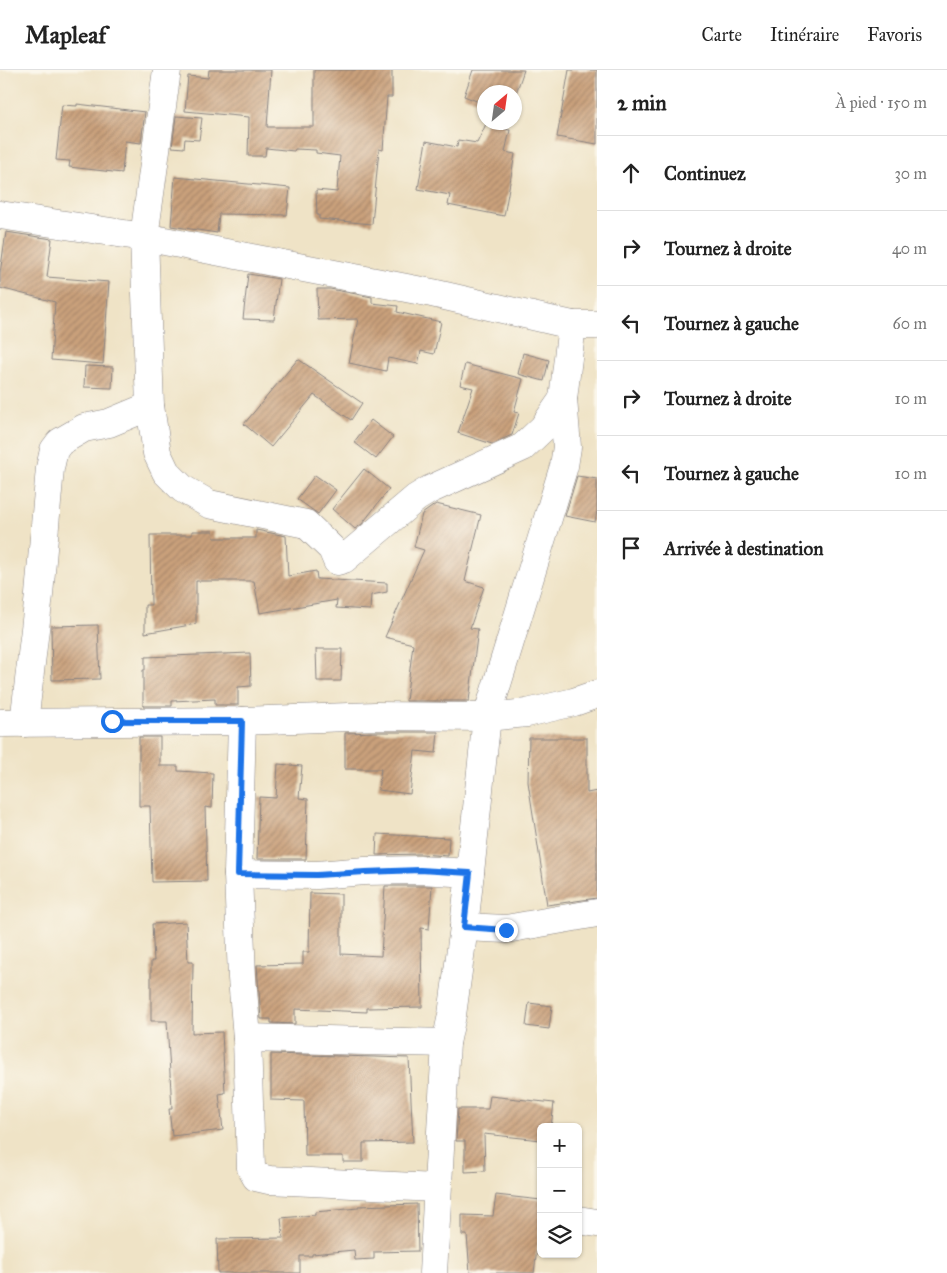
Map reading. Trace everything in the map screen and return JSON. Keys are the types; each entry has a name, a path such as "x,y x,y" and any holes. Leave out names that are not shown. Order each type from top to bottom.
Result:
{"street":[{"path":"0,215 144,237 585,325 563,399 543,428 523,447 429,490 416,498 344,559 337,560 332,549 306,524 209,504 183,489 166,472 156,453 150,406 144,237 167,70"},
{"path":"433,1273 436,1188 446,1043 452,1015 464,927 487,717 564,466 567,447 563,399"},
{"path":"150,406 110,423 84,428 60,442 54,450 50,468 38,605 12,723 242,721 375,716 487,717 527,714 597,694"},
{"path":"242,721 238,874 242,978 247,1038 251,1168 256,1177 269,1180 436,1188"},
{"path":"238,874 317,875 420,870 470,873"},
{"path":"464,927 506,930 597,913"},
{"path":"247,1038 446,1043"},
{"path":"582,1221 597,1223"}],"building":[{"path":"209,70 271,70 267,127 314,127 314,70 392,70 392,97 387,97 383,150 379,149 372,224 319,219 319,215 317,215 316,190 337,192 340,156 316,153 316,150 295,149 294,151 266,148 265,156 248,156 249,117 185,111 188,76 208,78"},
{"path":"473,70 524,70 519,85 477,85 477,101 464,96"},
{"path":"569,70 597,70 597,144 557,137"},
{"path":"77,104 145,112 141,143 125,141 122,173 69,167 70,161 56,160 62,105 77,106"},
{"path":"176,116 202,118 199,140 185,139 184,148 172,147"},
{"path":"483,130 510,130 505,152 515,154 504,216 448,205 450,195 418,189 426,141 457,147 458,140 477,143"},
{"path":"175,177 290,188 287,215 219,214 217,233 171,226"},
{"path":"6,232 52,239 47,277 109,282 103,364 51,360 55,302 0,288 0,273"},
{"path":"248,274 279,279 274,320 243,319"},
{"path":"317,289 330,289 372,297 372,303 398,306 397,312 441,322 434,354 421,351 418,364 388,358 386,371 349,363 358,319 318,320"},
{"path":"523,353 549,360 544,381 518,374"},
{"path":"298,359 362,403 351,420 314,395 271,447 244,424"},
{"path":"465,364 523,379 514,412 519,413 512,435 492,444 458,433 473,388 460,385"},
{"path":"85,366 113,367 112,388 84,387"},
{"path":"371,420 393,437 376,459 354,442"},
{"path":"364,469 389,489 362,524 355,529 332,509"},
{"path":"315,475 336,490 318,514 297,499"},
{"path":"577,476 597,479 595,522 565,516"},
{"path":"436,504 481,515 465,581 484,587 470,628 478,629 469,701 406,701 413,644 385,637 424,550 414,547 422,514"},
{"path":"256,530 286,536 288,576 316,571 317,579 387,583 387,592 371,595 370,610 336,608 337,600 260,613 254,581 196,581 196,624 145,633 145,605 151,605 150,535 192,535 192,531 213,531 214,538 256,538"},
{"path":"98,625 100,679 52,680 51,626"},
{"path":"316,649 342,649 341,681 317,681"},
{"path":"250,653 251,686 238,687 238,705 215,705 215,699 172,701 172,706 143,706 145,657"},
{"path":"438,732 436,753 415,751 410,794 378,790 381,769 345,769 345,733"},
{"path":"139,737 160,737 160,766 178,766 178,771 213,773 212,808 205,807 207,881 152,882 150,806 139,806"},
{"path":"529,738 587,738 587,793 597,791 597,898 547,905 528,782"},
{"path":"278,764 302,766 299,798 308,799 306,859 257,859 259,797 276,798"},
{"path":"377,834 449,838 448,856 420,854 376,855"},
{"path":"385,886 432,886 429,929 421,928 422,1007 367,1008 367,1012 295,1009 295,1024 271,1023 271,1019 261,1019 257,965 303,964 303,952 309,952 310,893 341,894 341,954 381,956"},
{"path":"186,922 188,962 193,962 192,1033 222,1032 225,1093 219,1094 223,1130 172,1136 169,1109 172,1109 167,1021 151,1021 151,961 154,961 152,924"},
{"path":"529,1003 552,1006 549,1029 526,1026"},
{"path":"271,1054 409,1058 413,1142 363,1143 363,1162 343,1162 343,1156 305,1156 304,1101 271,1100"},
{"path":"490,1096 554,1103 552,1123 537,1123 537,1140 484,1134 485,1171 465,1172 465,1141 456,1141 458,1109 488,1109"},
{"path":"496,1195 537,1200 537,1249 534,1273 470,1273 467,1235 462,1235 462,1215 493,1216"},
{"path":"417,1204 418,1251 374,1252 374,1259 355,1260 354,1250 300,1256 300,1273 218,1273 217,1239 283,1238 281,1218 315,1215 315,1212 358,1208 358,1206"}],"route":[{"path":"112,721 242,721 238,874 317,875 420,870 470,873 464,927 506,930"}]}
